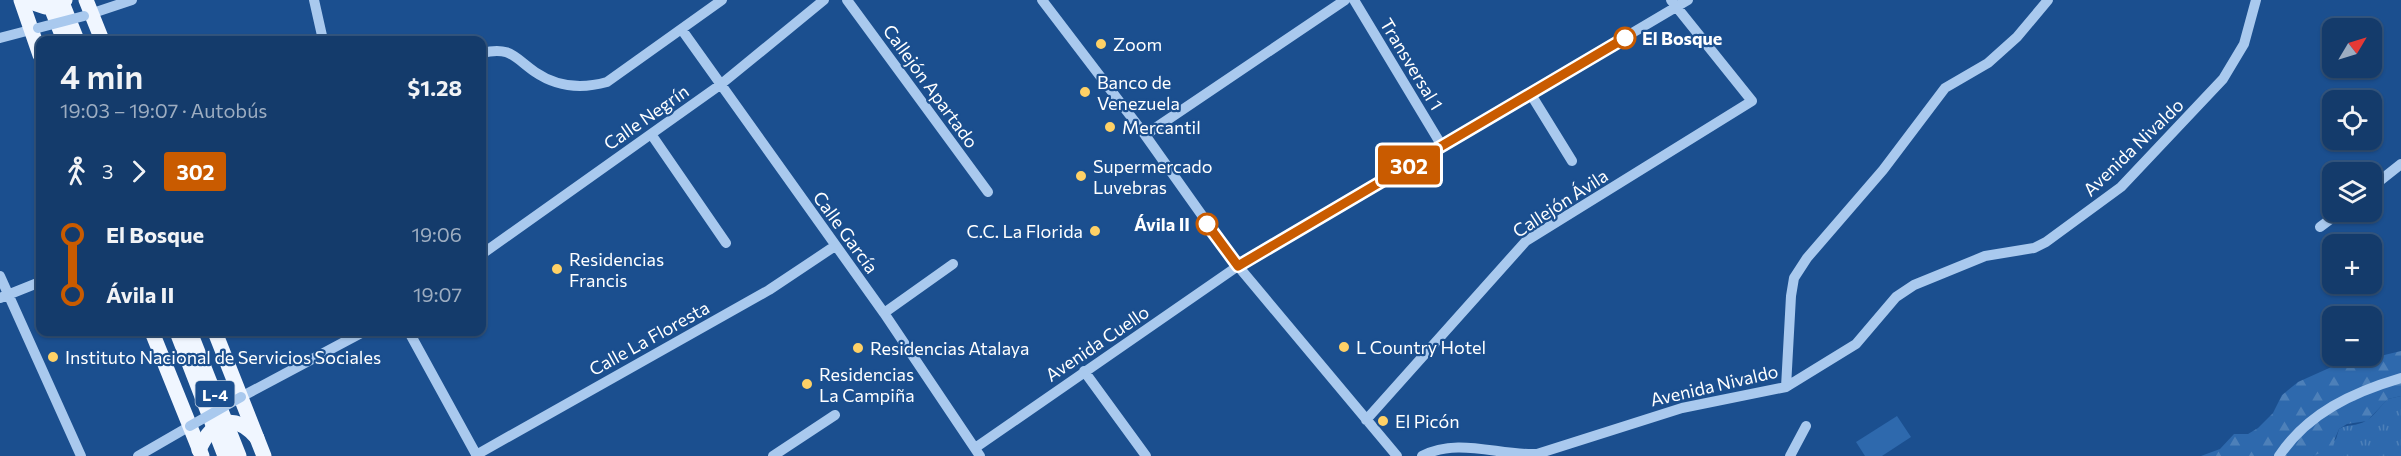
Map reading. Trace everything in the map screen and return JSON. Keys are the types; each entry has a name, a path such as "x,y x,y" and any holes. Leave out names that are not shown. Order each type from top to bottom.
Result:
{"main road":[{"path":"48,0 62,36"},
{"path":"26,1 45,7 63,0 76,36"},
{"path":"26,1 36,36"},
{"path":"87,10 100,36"},
{"name":"L-4","path":"154,336 200,453"},
{"name":"L-4","path":"179,336 225,456"},
{"name":"L-4","path":"192,336 239,456"},
{"name":"L-4","path":"217,336 264,456"},
{"name":"L-4","path":"200,453 208,434 225,422 245,426 258,438"}],"street":[{"path":"0,38 35,29 87,10 132,0"},
{"path":"314,0 322,36"},
{"path":"486,53 506,51 549,80 576,87 591,87 607,82 722,0"},
{"name":"Calle Negrín","path":"486,251 720,85 824,0"},
{"name":"Callejón Apartado","path":"847,0 988,192"},
{"path":"1042,0 1144,135 1238,266 1397,456"},
{"path":"1144,135 1346,0"},
{"name":"Transversal 1","path":"1354,0 1442,146"},
{"name":"Avenida Cuello","path":"977,452 1084,371 1238,266 1530,93 1674,3 1688,0"},
{"path":"1786,387 1791,296 1794,278 1807,258 1883,170 1945,88 1988,63 2016,37 2048,0"},
{"name":"Avenida Nivaldo","path":"1422,456 1447,447 1496,454 1537,454 1682,408 1786,387 1856,344 1896,297 1914,285 1985,256 2034,248 2097,207 2121,187 2223,79 2244,44 2256,0"},
{"name":"Callejón Ávila","path":"1366,420 1526,241 1752,101 1674,3"},
{"name":"Calle García","path":"682,30 884,313 977,452"},
{"path":"1530,93 1572,161"},
{"path":"651,134 726,243"},
{"path":"2382,179 2401,164"},
{"path":"2320,227 2327,222"},
{"name":"Calle La Floresta","path":"476,455 769,290 835,246"},
{"path":"884,313 953,264"},
{"path":"0,276 4,297 81,456"},
{"path":"4,297 36,284"},
{"path":"138,456 241,397 355,336"},
{"path":"411,336 476,455"},
{"path":"1084,371 1146,456"},
{"path":"2279,456 2318,414 2350,396 2401,378"},
{"path":"773,456 835,415"},
{"path":"1790,456 1794,444 1806,426"}],"green space":[{"path":"2401,351 2401,396 2388,399 2367,421 2347,424 2339,429 2331,448 2313,456 2201,456 2220,449 2234,434 2248,434 2258,428 2273,413 2282,395 2298,382 2334,366 2382,366 2382,356"},
{"path":"2401,396 2401,456 2313,456 2336,439 2339,429 2363,422 2388,399"},
{"path":"1897,416 1911,437 1882,456 1865,456 1856,442"}],"bus line":[{"name":"302","path":"1207,224 1238,266 1625,38"}],"place":[{"name":"El Bosque","path":"1625,38"},
{"name":"Zoom","path":"1101,44"},
{"name":"Banco de Venezuela","path":"1085,92"},
{"name":"Mercantil","path":"1110,127"},
{"name":"Supermercado Luvebras","path":"1081,176"},
{"name":"Ávila II","path":"1207,224"},
{"name":"C.C. La Florida","path":"1095,231"},
{"name":"Residencias Francis","path":"557,269"},
{"name":"L Country Hotel","path":"1344,347"},
{"name":"Residencias Atalaya","path":"858,348"},
{"name":"Instituto Nacional de Servicios Sociales","path":"53,357"},
{"name":"Residencias La Campiña","path":"807,384"},
{"name":"El Picón","path":"1383,421"}]}
